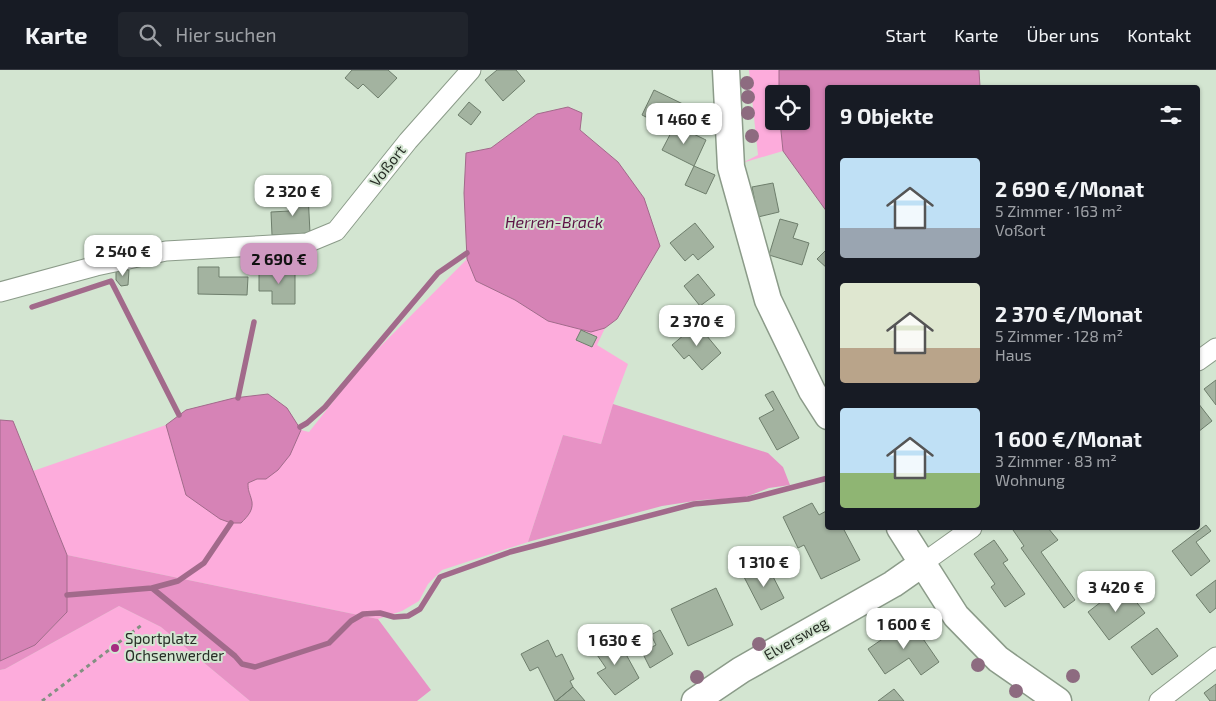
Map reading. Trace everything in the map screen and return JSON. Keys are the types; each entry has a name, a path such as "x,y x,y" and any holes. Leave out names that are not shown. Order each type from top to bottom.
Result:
{"street":[{"name":"Voßort","path":"0,292 96,266 166,251 307,243 336,231 408,141 471,70"},
{"path":"726,70 732,167 768,300 812,391 825,411"},
{"path":"1200,360 1216,348"},
{"path":"901,530 956,616 998,659 1058,701"},
{"path":"923,563 969,530"},
{"name":"Elversweg","path":"695,701 742,670 893,584 923,563"},
{"path":"1159,701 1216,657"}],"path":[{"path":"42,701 143,624"}],"shaded area":[{"path":"749,70 779,70 779,85 765,85 765,130 781,130 783,151 742,163 758,155"},
{"path":"467,259 476,281 515,300 548,321 591,331 605,328 597,345 628,364 601,444 563,435 528,542 442,570 428,584 419,601 402,611 378,619 67,555 33,471 166,425 186,495 241,523 248,515 252,506 248,483 257,479 266,479 290,455 301,430 309,432 363,364"},
{"path":"613,404 768,453 783,467 790,485 769,488 743,498 701,500 662,506 528,542 563,435 601,444"},
{"path":"67,555 378,619 431,690 417,701 250,701 161,627 119,606 0,670 0,661 35,645 67,612"},
{"name":"Sportplatz Ochsenwerder","path":"119,606 161,627 250,701 0,701 0,670"}],"water":[{"path":"779,70 979,70 980,85 825,85 825,209 783,151 781,130 810,130 810,85 779,85"},
{"name":"Herren-Brack","path":"568,107 582,113 580,130 618,162 644,198 660,246 617,319 605,328 591,332 548,321 515,300 476,281 467,259 464,193 466,153 491,148 537,114"},
{"path":"268,394 287,408 301,430 290,455 278,470 266,479 257,479 248,483 252,502 250,512 241,523 231,523 220,519 186,495 166,425 186,410 234,398"},
{"path":"0,420 13,421 67,555 67,612 35,645 0,661"}],"building":[{"path":"352,70 388,70 397,78 378,98 363,84 358,89 345,78"},
{"path":"497,70 516,70 525,81 503,101 485,80"},
{"path":"654,90 685,105 672,130 642,115"},
{"path":"469,102 481,112 471,125 458,115"},
{"path":"675,125 706,140 694,166 662,150"},
{"path":"694,166 715,175 706,194 685,185"},
{"path":"773,183 779,212 758,217 752,187"},
{"path":"308,193 310,233 272,235 271,212 289,211 287,195"},
{"path":"780,219 798,224 793,238 809,243 802,265 769,255"},
{"path":"695,223 714,247 698,260 693,254 685,261 670,243"},
{"path":"825,251 825,266 817,259"},
{"path":"198,267 219,267 219,277 248,277 247,295 198,294"},
{"path":"259,269 295,269 295,304 272,304 272,291 259,291"},
{"path":"116,270 129,270 128,285 121,286 116,280"},
{"path":"698,274 715,295 700,306 684,286"},
{"path":"697,324 721,353 702,370 689,355 684,359 672,345"},
{"path":"581,330 597,337 592,347 576,340"},
{"path":"1216,380 1216,405 1204,389"},
{"path":"773,391 799,438 777,450 759,418 774,410 765,395"},
{"path":"1200,406 1212,421 1200,430"},
{"path":"812,503 819,515 825,512 825,530 844,530 860,560 821,579 804,545 798,548 783,517"},
{"path":"1206,525 1211,531 1196,542 1210,561 1191,576 1172,551"},
{"path":"1013,530 1050,530 1058,540 1041,552 1075,600 1064,608 1021,548 1024,546"},
{"path":"994,540 1008,560 1003,563 1025,594 1005,607 991,587 995,584 974,554"},
{"path":"767,565 784,598 761,610 744,577"},
{"path":"1216,580 1216,608 1210,613 1196,595"},
{"path":"1123,585 1145,613 1109,640 1088,612"},
{"path":"716,588 733,625 688,646 671,609"},
{"path":"910,620 939,662 921,675 909,658 885,674 868,649"},
{"path":"1157,628 1178,656 1152,675 1131,647"},
{"path":"660,630 673,654 650,668 642,652 656,645 651,635"},
{"path":"616,636 639,678 615,695 597,673 606,668 593,649 603,640 607,644"},
{"path":"548,640 556,657 562,654 574,679 570,681 573,687 556,701 538,667 530,671 521,654"},
{"path":"1216,684 1216,701 1210,701 1204,693"},
{"path":"573,687 585,701 556,701"},
{"path":"894,689 904,701 878,701"}],"waterway":[{"path":"300,427 325,407 438,273 467,253"},
{"path":"32,307 111,281 179,415"},
{"path":"238,398 254,322"},
{"path":"67,595 152,588 235,656 242,664 255,667 329,643 351,621 363,614 380,613 394,617 408,616 420,609 440,577 510,552 694,504 748,499 825,479"},
{"path":"152,588 178,581 204,563 231,523"}],"place":[{"name":"Sportplatz Ochsenwerder","path":"115,648"}]}
